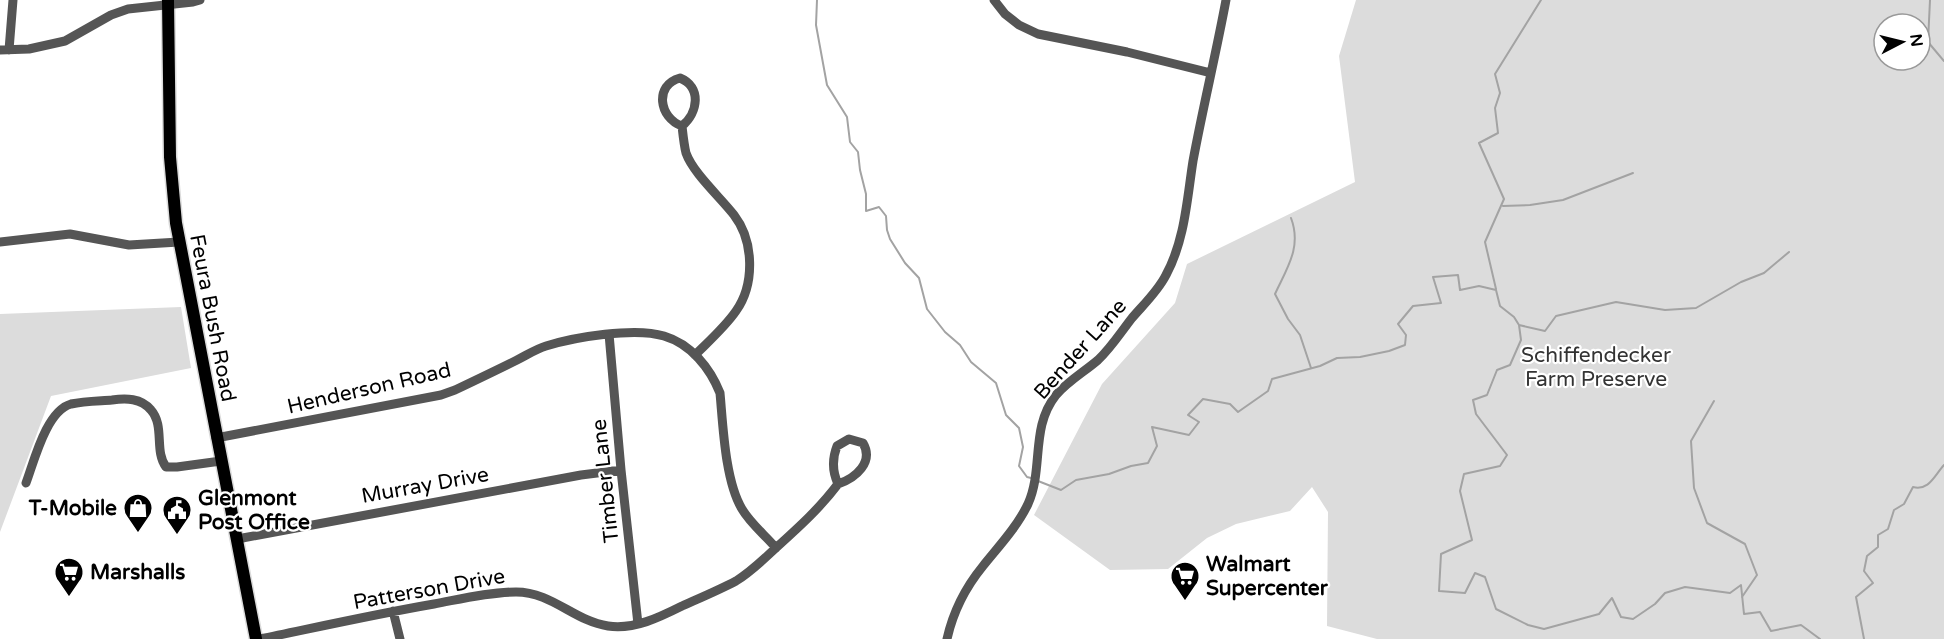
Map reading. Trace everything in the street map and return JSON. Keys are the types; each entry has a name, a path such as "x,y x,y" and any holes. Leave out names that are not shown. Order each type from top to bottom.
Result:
{"main road":[{"name":"Feura Bush Road","path":"168,3 170,157 176,223 216,438 258,639"}],"street":[{"path":"13,0 5,50 44,47 65,41 117,12 200,0"},
{"path":"994,0 1005,14 1019,25 1038,34 1211,73"},
{"name":"Bender Lane","path":"947,639 954,614 963,595 1015,526 1029,502 1035,478 1041,426 1048,409 1064,387 1109,348 1163,282 1171,266 1184,219 1195,151 1226,0"},
{"path":"680,78 692,86 695,100 692,115 682,126 675,124 665,113 662,99 667,85 672,80 680,78"},
{"path":"682,126 687,155 700,175 736,218 746,238 750,259 747,286 737,310 695,355"},
{"path":"0,242 70,234 129,245 179,242"},
{"name":"Henderson Road","path":"216,438 441,395 544,346 575,338 640,333 664,336 695,355 710,371 720,393 731,481 736,496 742,509 776,548"},
{"name":"Timber Lane","path":"609,334 638,624"},
{"path":"26,483 50,422 64,407 76,404 128,399 143,403 156,417 162,458 166,467 221,461"},
{"name":"Patterson Drive","path":"258,639 393,611 497,592 518,591 538,594 590,621 608,626 622,627 638,624 666,614 737,580 764,560 824,503 838,484 850,479 863,467 867,455 863,443 849,439 837,446 833,463 838,484"},
{"name":"Murray Drive","path":"237,539 581,475 621,470"},
{"path":"393,611 400,639"}],"green space":[{"name":"Schiffendecker Farm Preserve","path":"1356,0 1944,0 1944,639 1377,639 1327,626 1328,512 1312,487 1290,511 1236,524 1207,538 1168,569 1110,570 1034,515 1102,384 1175,303 1187,264 1355,182 1339,56"},
{"path":"181,307 191,368 51,396 0,532 0,314"}],"waterway":[{"path":"817,0 816,25 827,85 847,117 850,142 858,152 866,194 866,211 879,207 886,216 890,239 905,263 919,278 927,309 945,332 960,345 971,362 996,383 1006,415 1019,428 1023,447 1019,466 1027,477 1031,478"},
{"path":"1496,289 1485,242 1504,199 1479,143 1498,133 1495,108 1500,93 1495,74 1541,0"},
{"path":"1930,0 1928,42 1944,61"},
{"path":"1503,206 1563,200 1633,173"},
{"path":"1291,218 1295,238 1294,248 1275,294 1288,319 1300,335 1311,368"},
{"path":"1519,325 1545,331 1556,316 1616,302 1665,310 1696,308 1741,282 1764,273 1789,252"},
{"path":"1038,481 1061,490 1076,480 1148,463 1157,446 1152,427 1189,435 1199,422 1188,415 1203,399 1230,404 1238,412 1268,391 1272,379 1320,366 1337,358 1360,357 1405,345 1406,335 1398,324 1413,306 1441,303 1433,277 1458,275 1460,290 1479,286 1496,290 1500,306 1514,317 1519,325 1521,340 1510,365 1497,370 1487,395 1473,400 1476,414 1507,455 1500,466 1464,474 1460,491 1472,540 1441,554 1439,591 1465,593 1475,573 1485,577 1496,609 1528,625 1544,629 1599,614 1612,598 1621,617 1633,619 1655,604 1665,593 1685,587 1730,593 1741,585 1744,614 1760,612 1771,631 1801,625 1820,639"},
{"path":"1714,401 1691,441 1694,488 1707,523 1745,544 1757,575 1742,597"},
{"path":"1864,639 1856,597 1873,583 1864,571 1867,556 1878,547 1878,535 1888,529 1894,510 1904,504 1913,487 1919,488 1927,485 1944,465"}],"place":[{"name":"T-Mobile","path":"138,534"},
{"name":"Glenmont Post Office","path":"177,536"},
{"name":"Marshalls","path":"69,598"},
{"name":"Walmart Supercenter","path":"1185,602"}]}
